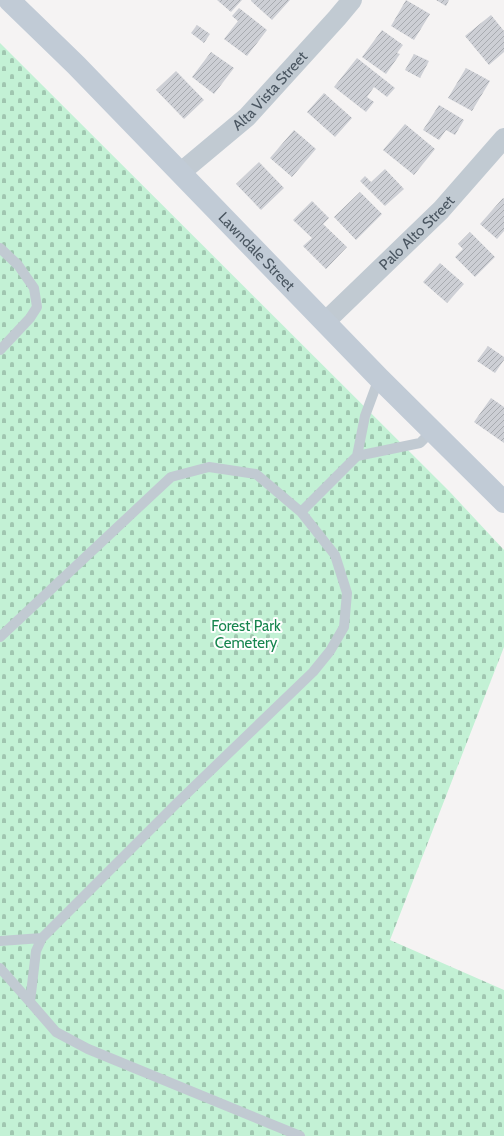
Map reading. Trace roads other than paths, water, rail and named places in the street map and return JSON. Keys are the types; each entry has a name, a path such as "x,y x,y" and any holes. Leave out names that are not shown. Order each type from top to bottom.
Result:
{"main road":[{"name":"Lawndale Street","path":"9,0 76,65 379,378 504,502"}],"street":[{"name":"Alta Vista Street","path":"180,173 247,117 352,0"},
{"name":"Palo Alto Street","path":"325,322 441,210 504,138"}],"lane":[{"path":"0,248 18,265 34,288 37,307 30,318 0,350"},
{"path":"301,512 357,456 365,416 379,378"},
{"path":"357,456 420,444 432,431"},
{"path":"0,637 170,477 209,467 256,474 301,512 336,555 347,592 344,627 330,651 313,672 178,802 42,938 36,951 30,1002"},
{"path":"0,941 42,938"},
{"path":"0,968 56,1032 88,1049 300,1136"}],"park label":[{"name":"Forest Park Cemetery","path":"246,634"}]}
